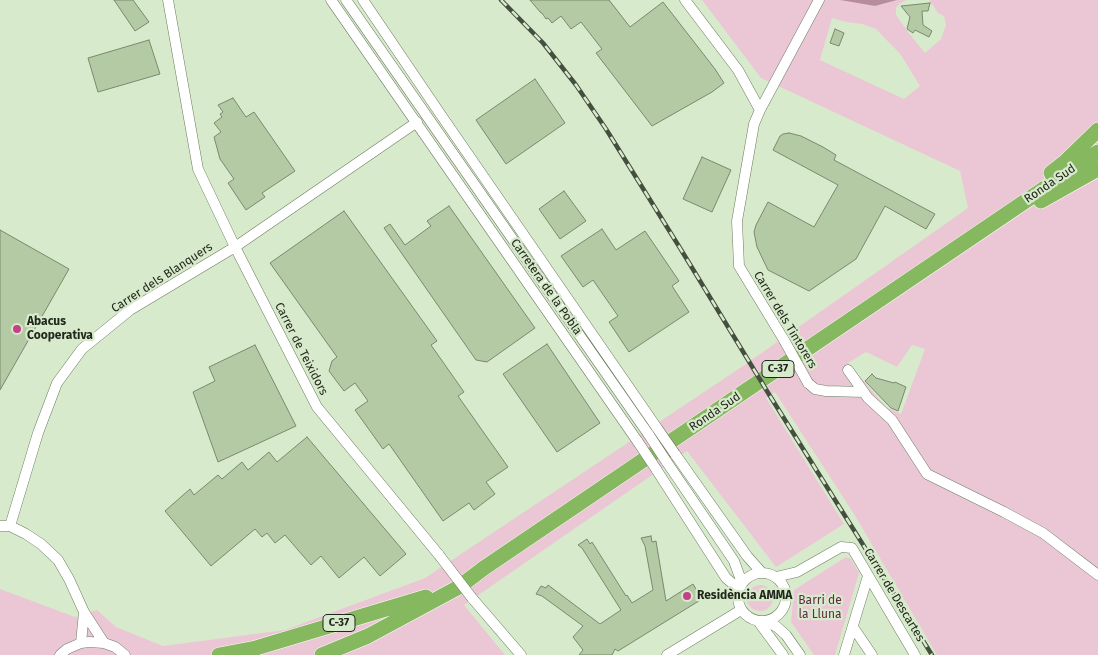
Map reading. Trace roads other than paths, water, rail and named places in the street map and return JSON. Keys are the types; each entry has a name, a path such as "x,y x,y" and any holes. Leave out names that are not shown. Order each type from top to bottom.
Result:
{"highway":[{"path":"992,224 1008,205 1058,168 1098,130"},
{"name":"Ronda Sud","path":"322,655 368,636 458,588 492,563 1098,152"},
{"path":"992,224 1022,211 1098,169"},
{"name":"C-37","path":"219,655 256,648 458,588"},
{"name":"C-37","path":"346,655 420,618 458,588"}],"street":[{"name":"Carrer de Teixidors","path":"168,0 198,169 235,247 317,407 472,598 521,655"},
{"name":"Carretera de la Pobla","path":"331,0 638,442 726,578 740,586"},
{"name":"Carretera de la Pobla","path":"346,0 653,431 675,454 758,573"},
{"name":"Carretera de la Pobla","path":"363,0 653,431 666,461 734,561 740,586"},
{"path":"685,0 738,70 760,110"},
{"name":"Carrer dels Tintorers","path":"819,0 754,124 737,221 738,266 808,383 816,389 826,391 864,392"},
{"name":"Carrer dels Blanquers","path":"5,526 57,384 82,349 130,310 235,247 416,122"},
{"path":"848,370 868,398 892,420 927,474 1043,533 1098,575"},
{"path":"5,526 26,534 41,544 58,560 84,612 104,643"},
{"name":"Carrer de Descartes","path":"776,577 797,572 841,547 852,548 914,655"},
{"name":"Carretera de la Pobla","path":"734,561 758,573"},
{"name":"Carrer de Descartes","path":"784,588 797,572"},
{"path":"786,635 783,622 786,595 781,582 769,574 758,573 747,578 740,586 738,596 741,610 752,619 777,627 786,635 800,655"},
{"path":"844,655 868,576"},
{"path":"762,621 772,618 783,609"},
{"path":"667,655 741,610"},
{"path":"81,643 84,612"},
{"path":"762,621 783,655"},
{"path":"852,627 872,655"},
{"path":"60,655 67,649 88,642 104,643 115,647 125,655"}],"railway":[{"path":"501,0 543,43 576,85 606,129 932,655"}],"place":[{"name":"Abacus Cooperativa","path":"17,329"},
{"name":"Residència AMMA","path":"687,596"}],"park label":[{"name":"Barri de la Lluna","path":"820,608"}]}
